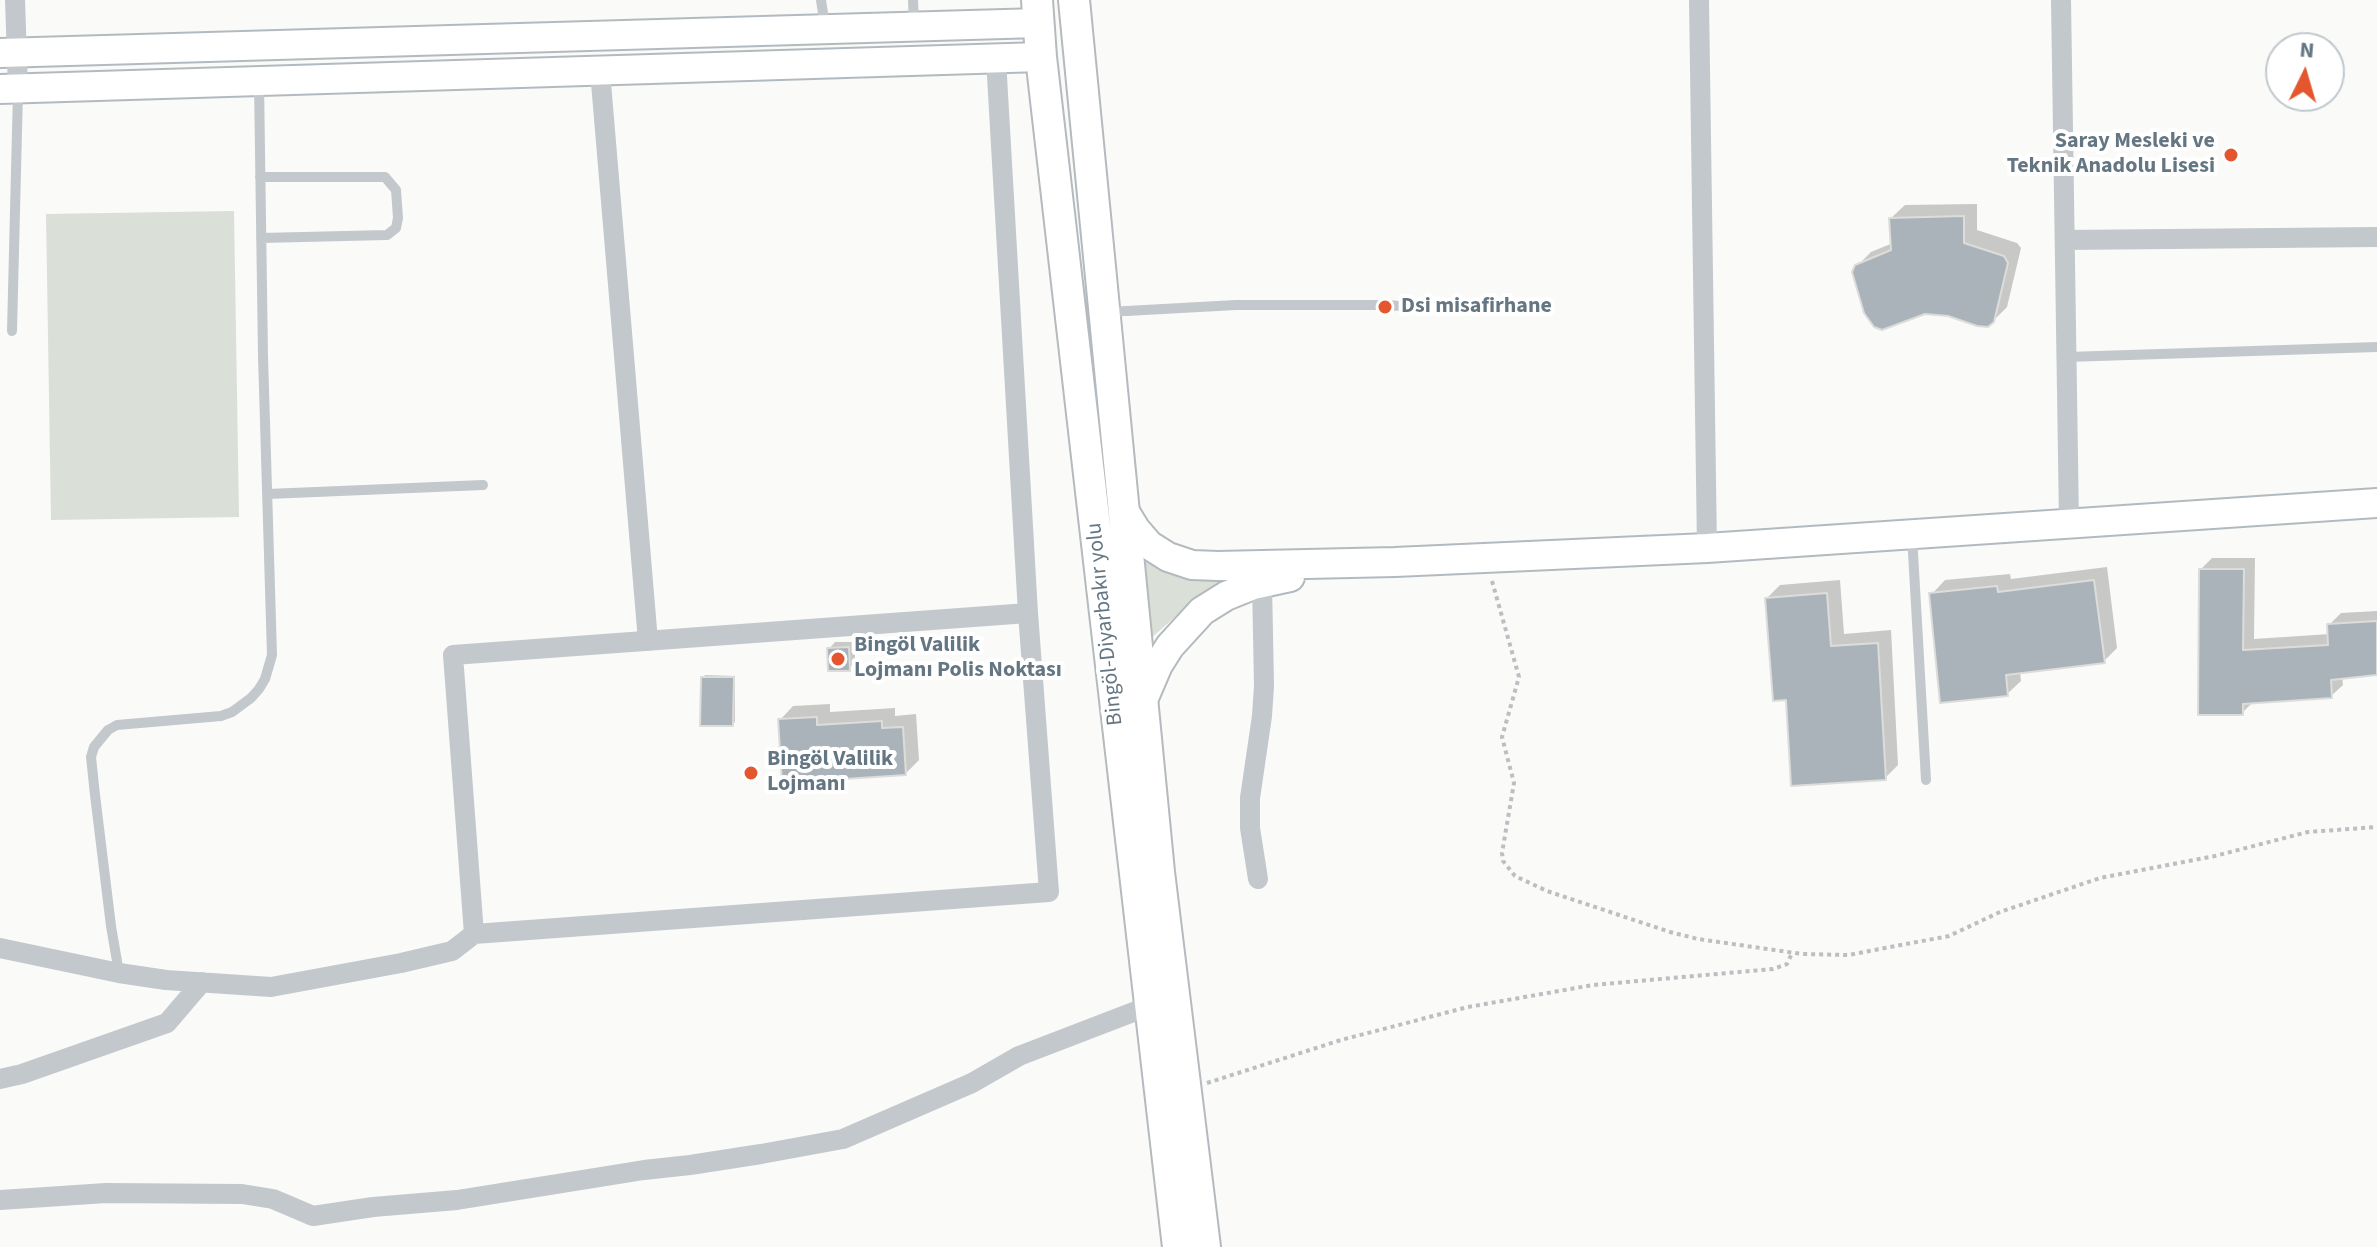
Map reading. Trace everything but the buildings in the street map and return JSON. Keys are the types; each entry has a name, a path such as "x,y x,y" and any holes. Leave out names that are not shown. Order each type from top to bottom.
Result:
{"main road":[{"name":"Bingöl-Diyarbakır yolu","path":"1074,0 1159,872 1205,1247"},
{"name":"Bingöl-Diyarbakır yolu","path":"1038,12 1178,1247"}],"street":[{"path":"15,0 9,53 9,89 1041,57"},
{"path":"1699,0 1707,548"},
{"path":"2061,0 2069,522"},
{"path":"9,53 826,29 914,13 1038,12"},
{"path":"0,948 166,980 271,987 452,951 474,934 1049,892 1028,613 996,59"},
{"path":"600,71 648,641"},
{"path":"2065,240 2377,237"},
{"path":"1125,512 1149,545 1168,557 1192,565 1487,559 1707,548 2377,503"},
{"path":"1143,700 1170,646 1202,611 1226,596 1288,577 1395,562"},
{"path":"1258,879 1250,828 1250,798 1264,686 1262,583"},
{"path":"474,934 453,655 1028,613"},
{"path":"0,1079 167,1023 202,982"},
{"path":"0,1200 106,1193 242,1194 273,1199 313,1216 457,1200 761,1154 843,1139 972,1083 1019,1056 1149,1006"}],"lane":[{"path":"821,0 826,29"},
{"path":"119,973 95,795 91,757 94,747 108,730 117,725 221,716 242,706 265,679 272,655 259,81"},
{"path":"9,89 12,331"},
{"path":"260,177 385,177 396,190 398,218 396,228 387,235 261,238"},
{"path":"1106,312 1236,305 1383,305 1494,311"},
{"path":"2067,357 2377,347"},
{"path":"268,494 483,485"},
{"path":"1912,532 1926,780"}],"path":[{"path":"1487,559 1519,677 1502,737 1514,783 1503,861 1515,876 1547,891 1670,932 1792,953 1848,955 1949,936 2000,912 2100,878 2215,856 2308,832 2377,827"},
{"path":"1186,1089 1341,1040 1468,1007 1593,985 1773,969 1787,964 1792,953"}],"shaded area":[{"path":"234,211 239,517 51,520 46,214"},
{"path":"1141,552 1267,572 1198,599 1150,639"}],"place":[{"name":"Saray Mesleki ve Teknik Anadolu Lisesi","path":"2231,155"},
{"name":"Dsi misafirhane","path":"1385,307"},
{"name":"Bingöl Valilik Lojmanı Polis Noktası","path":"838,659"},
{"name":"Bingöl Valilik Lojmanı","path":"751,773"}]}
